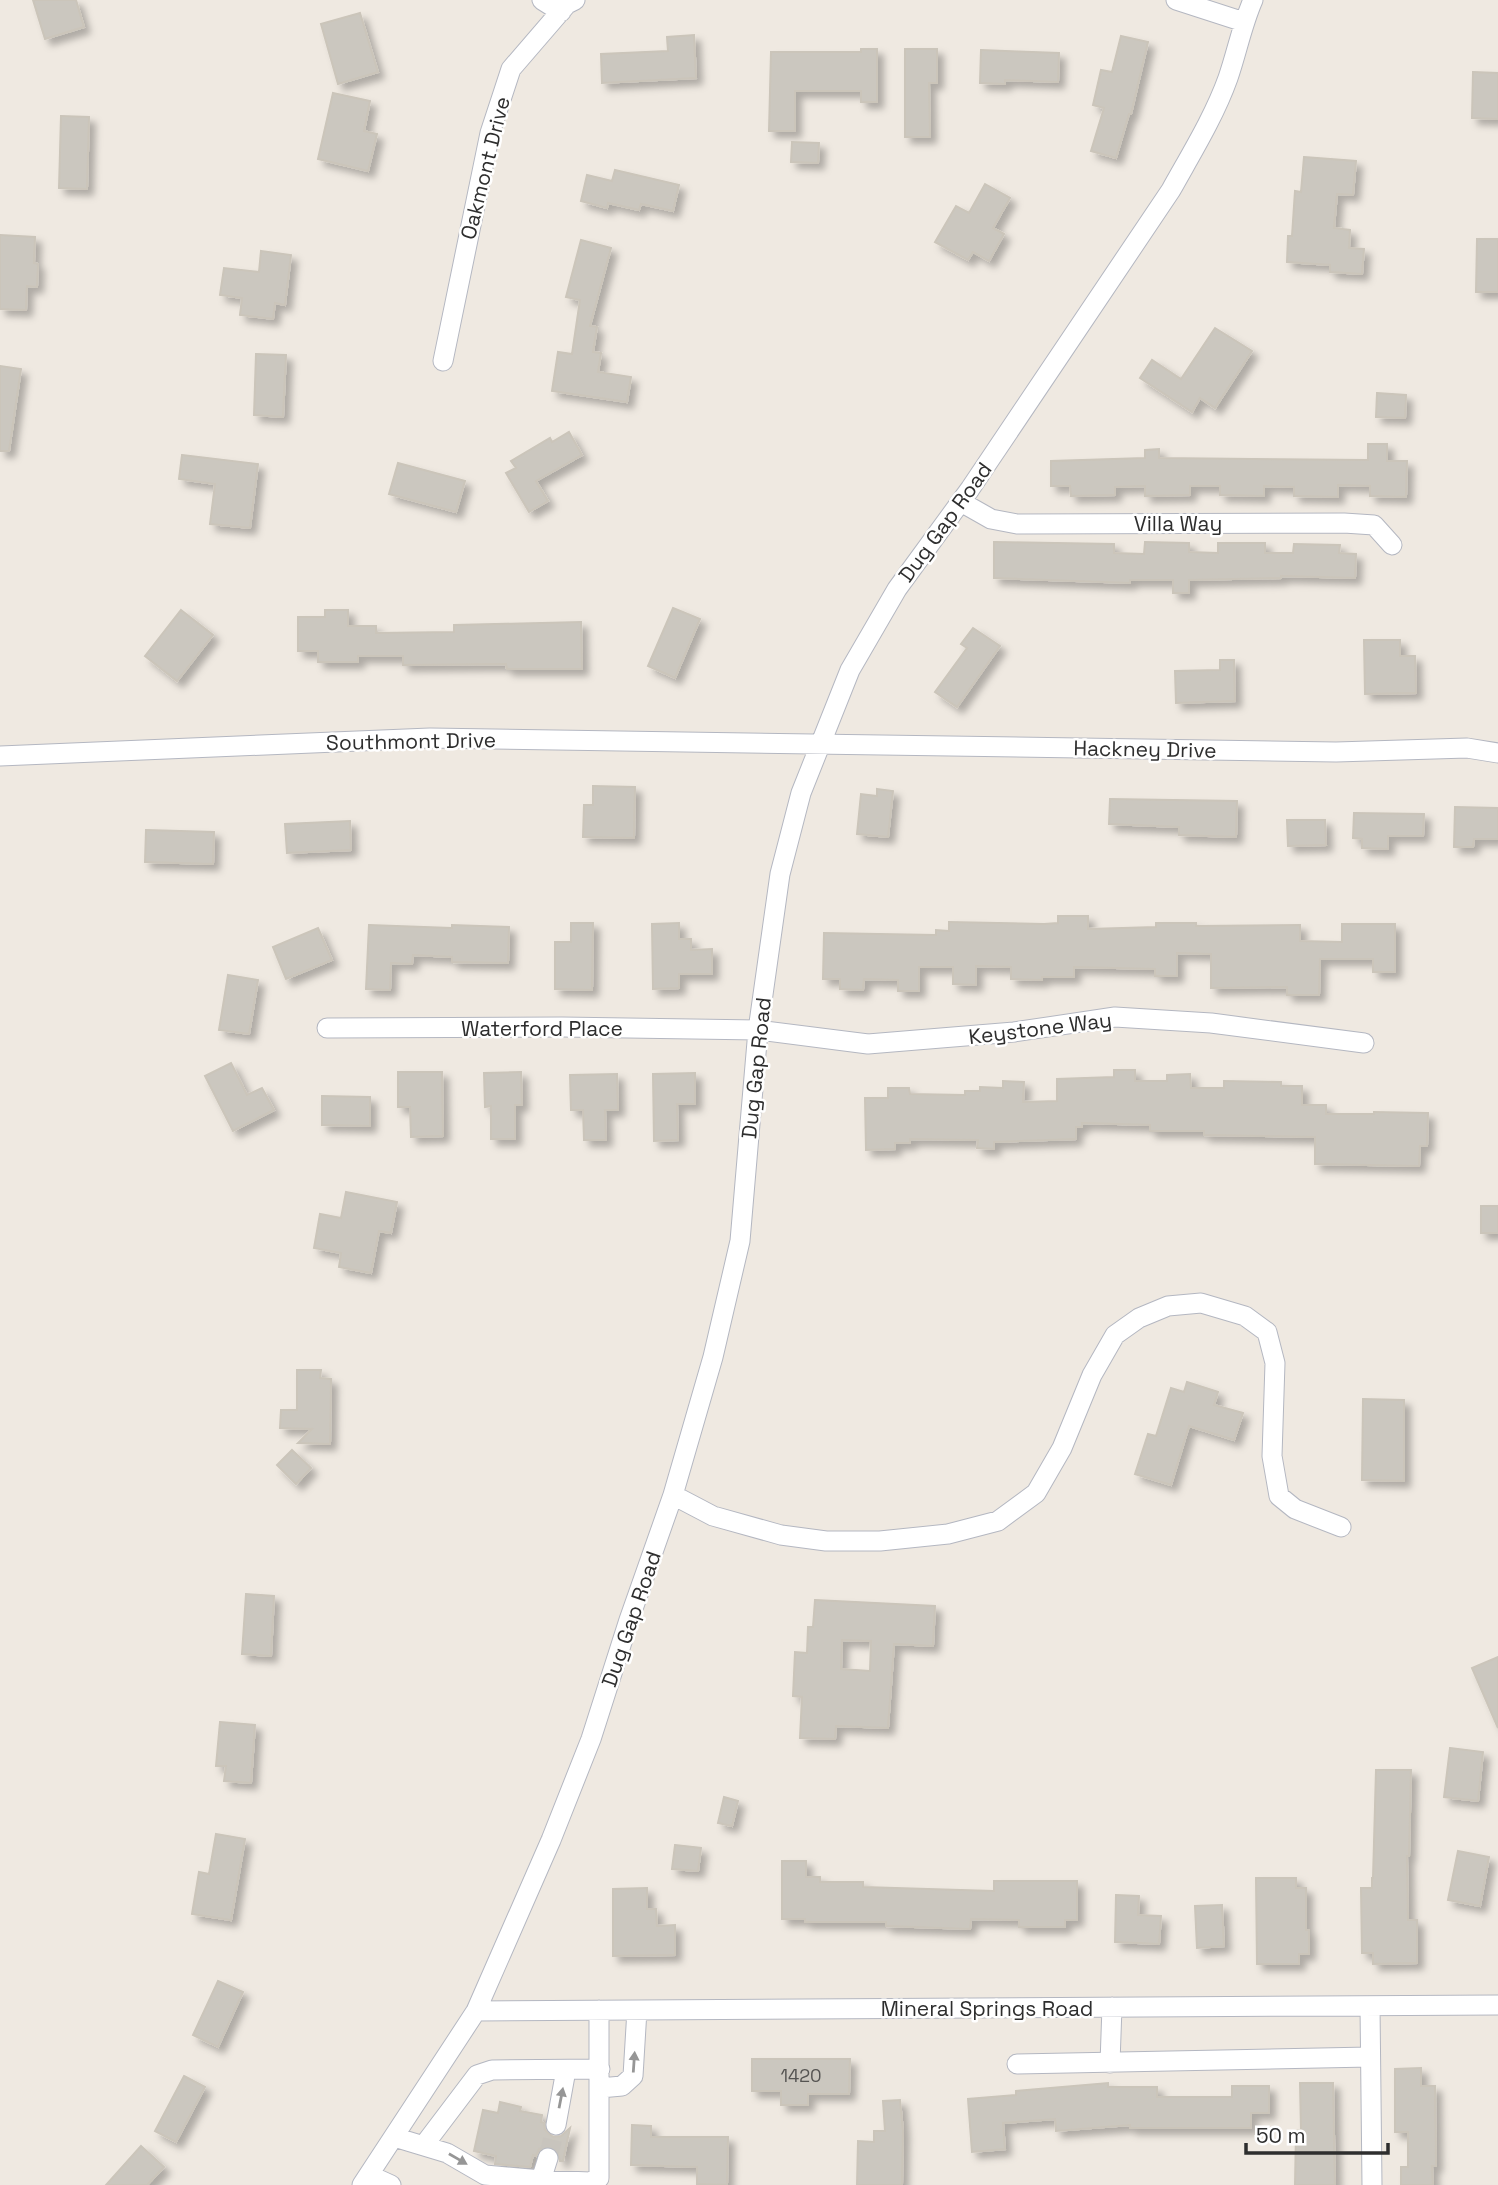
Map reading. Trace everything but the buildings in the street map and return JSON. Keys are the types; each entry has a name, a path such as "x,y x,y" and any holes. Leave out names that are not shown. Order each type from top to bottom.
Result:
{"street":[{"path":"542,0 568,6"},
{"path":"1176,0 1244,22"},
{"name":"Dug Gap Road","path":"365,2180 475,2011 551,1840 592,1739 629,1620 673,1495 713,1357 740,1241 758,1030 780,874 801,793 850,670 897,589 961,502 1171,190 1227,80 1253,0"},
{"name":"Oakmont Drive","path":"443,361 490,133 511,69 568,6"},
{"name":"Villa Way","path":"961,502 991,519 1017,524 1374,525 1392,545"},
{"name":"Southmont Drive","path":"0,755 430,738 822,744"},
{"name":"Hackney Drive","path":"822,744 1336,751 1466,748 1498,753"},
{"name":"Keystone Way","path":"758,1030 868,1044 918,1042 1014,1032 1115,1017 1211,1023 1364,1043"},
{"name":"Waterford Place","path":"327,1028 758,1030"},
{"path":"673,1495 713,1516 781,1535 826,1541 880,1541 948,1534 998,1521 1036,1493 1062,1448 1092,1375 1115,1335 1139,1318 1168,1306 1201,1303 1245,1316 1267,1332 1275,1363 1272,1457 1279,1496 1295,1509 1341,1527"},
{"name":"Mineral Springs Road","path":"475,2011 1498,2005"},
{"path":"1370,2006 1371,2185"},
{"path":"1110,2063 1112,2007"},
{"path":"394,2137 447,2153 485,2175 590,2182 599,2178 599,2010"},
{"path":"424,2145 477,2075 492,2070 566,2070 622,2086 633,2076 637,2010"},
{"path":"1017,2064 1370,2057"},
{"path":"555,2125 566,2070"},
{"path":"541,2180 548,2158"},
{"path":"365,2180 391,2185"}],"tunnel":[{"path":"548,2158 556,2125"}]}
